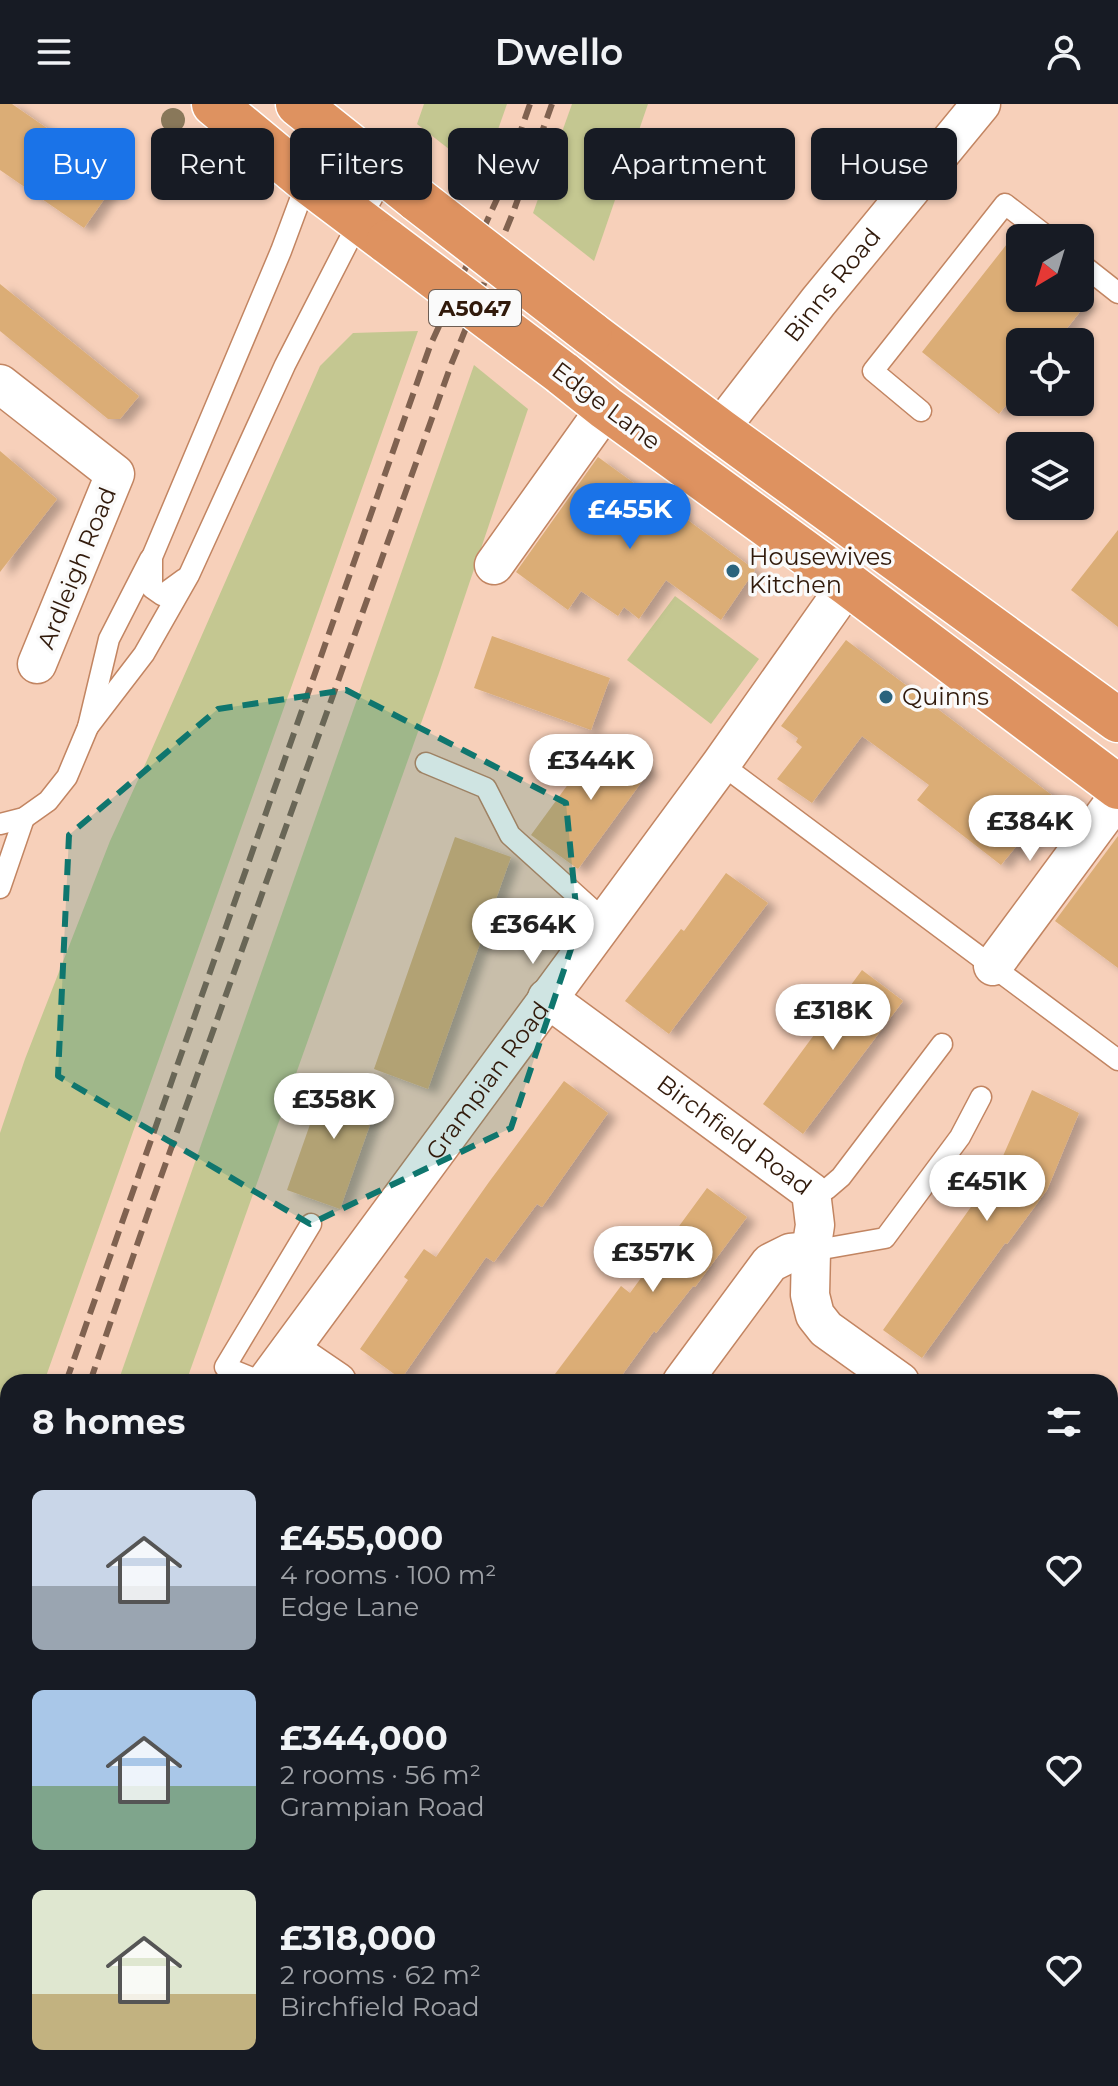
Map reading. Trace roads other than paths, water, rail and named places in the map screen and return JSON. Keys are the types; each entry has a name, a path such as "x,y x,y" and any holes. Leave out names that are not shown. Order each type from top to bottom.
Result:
{"highway":[{"name":"Edge Lane","path":"214,104 290,167"},
{"name":"Edge Lane","path":"332,200 606,408 848,584 1118,787"},
{"name":"Edge Lane","path":"418,200 719,430 1118,720"}],"street":[{"name":"Binns Road","path":"719,430 818,302 981,104"},
{"name":"Ardleigh Road","path":"0,384 115,474 37,664"},
{"path":"494,565 606,408"},
{"name":"Grampian Road","path":"270,1374 721,764 848,584"},
{"path":"993,966 1118,797"},
{"name":"Birchfield Road","path":"547,998 811,1192 815,1225 810,1295 815,1315 826,1329 889,1374"},
{"path":"688,1374 770,1263 790,1253 811,1251"},
{"path":"290,1350 325,1374"}],"lane":[{"path":"0,824 24,818 48,801 67,777 88,727 109,639 152,557 300,200"},
{"path":"88,727 144,654 189,575 285,365 393,200"},
{"path":"921,411 873,371 1005,204 1031,224"},
{"path":"1094,274 1118,293"},
{"path":"152,557 152,588 162,595 189,575"},
{"path":"426,763 486,788 510,835 605,921"},
{"path":"721,764 1118,1060"},
{"path":"0,888 24,818"},
{"path":"811,1192 827,1189 841,1177 942,1044"},
{"path":"811,1251 885,1238 960,1137 981,1097"},
{"path":"243,1374 225,1367 311,1224"}],"railway":[{"path":"69,1374 430,346 497,199 530,104"},
{"path":"93,1374 451,365 514,210 552,104"}],"place":[{"name":"Housewives Kitchen","path":"733,571"},
{"name":"Quinns","path":"886,697"}]}
